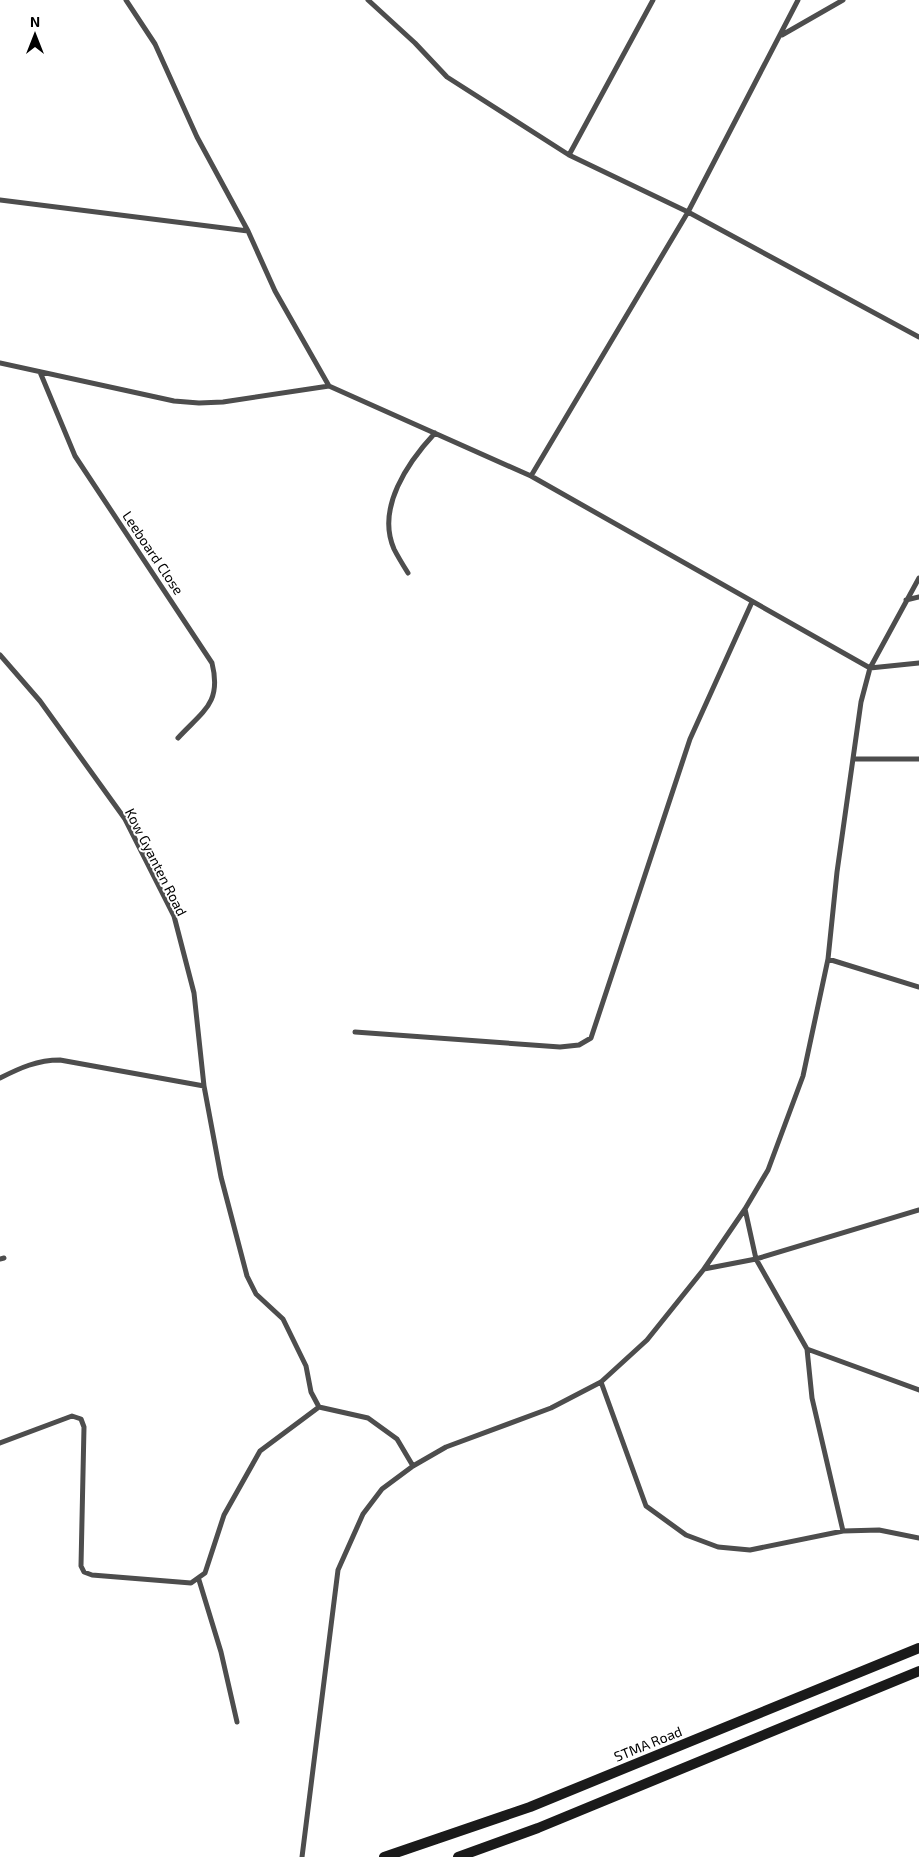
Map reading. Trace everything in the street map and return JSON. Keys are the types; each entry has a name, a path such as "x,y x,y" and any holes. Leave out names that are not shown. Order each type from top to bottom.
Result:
{"main road":[{"name":"STMA Road","path":"384,1857 530,1807 919,1648"},
{"path":"458,1857 538,1828 919,1671"}],"street":[{"path":"126,0 155,44 197,137 248,230 276,291 329,386"},
{"path":"368,0 415,43 447,77 569,155 688,212 919,338"},
{"path":"569,155 653,0"},
{"path":"531,476 688,212 798,0"},
{"path":"781,36 843,0"},
{"path":"0,200 248,230"},
{"path":"0,363 174,401 199,403 329,386 531,476 870,668 919,662"},
{"name":"Leeboard Close","path":"40,372 75,456 212,663 216,681 212,702 178,738"},
{"path":"408,572 393,547 389,523 392,500 417,452 435,434"},
{"path":"302,1857 338,1570 362,1514 382,1490 413,1466 446,1447 551,1408 600,1382 647,1340 704,1269 745,1209 768,1170 803,1076 828,959 837,872 861,702 870,668 919,578"},
{"path":"906,600 919,597"},
{"path":"355,1032 560,1047 579,1045 591,1038 690,739 752,602"},
{"name":"Kow Gyanten Road","path":"0,655 40,701 125,819 174,916 194,994 204,1086 221,1177 247,1276 256,1294 283,1319 306,1366 311,1392 319,1406"},
{"path":"853,760 919,760"},
{"path":"828,959 919,987"},
{"path":"0,1078 28,1064 44,1060 60,1060 204,1086"},
{"path":"745,1209 756,1259 807,1349 812,1398 843,1531"},
{"path":"704,1269 756,1259 919,1210"},
{"path":"807,1349 919,1390"},
{"path":"600,1382 646,1506 686,1535 718,1547 750,1550 843,1531 879,1530 919,1538"},
{"path":"0,1443 72,1416 81,1419 84,1428 81,1566 84,1572 92,1576 191,1583 199,1580 205,1573 224,1514 260,1451 319,1406 368,1418 398,1439 413,1466"},
{"path":"199,1580 223,1660 237,1722"}]}
